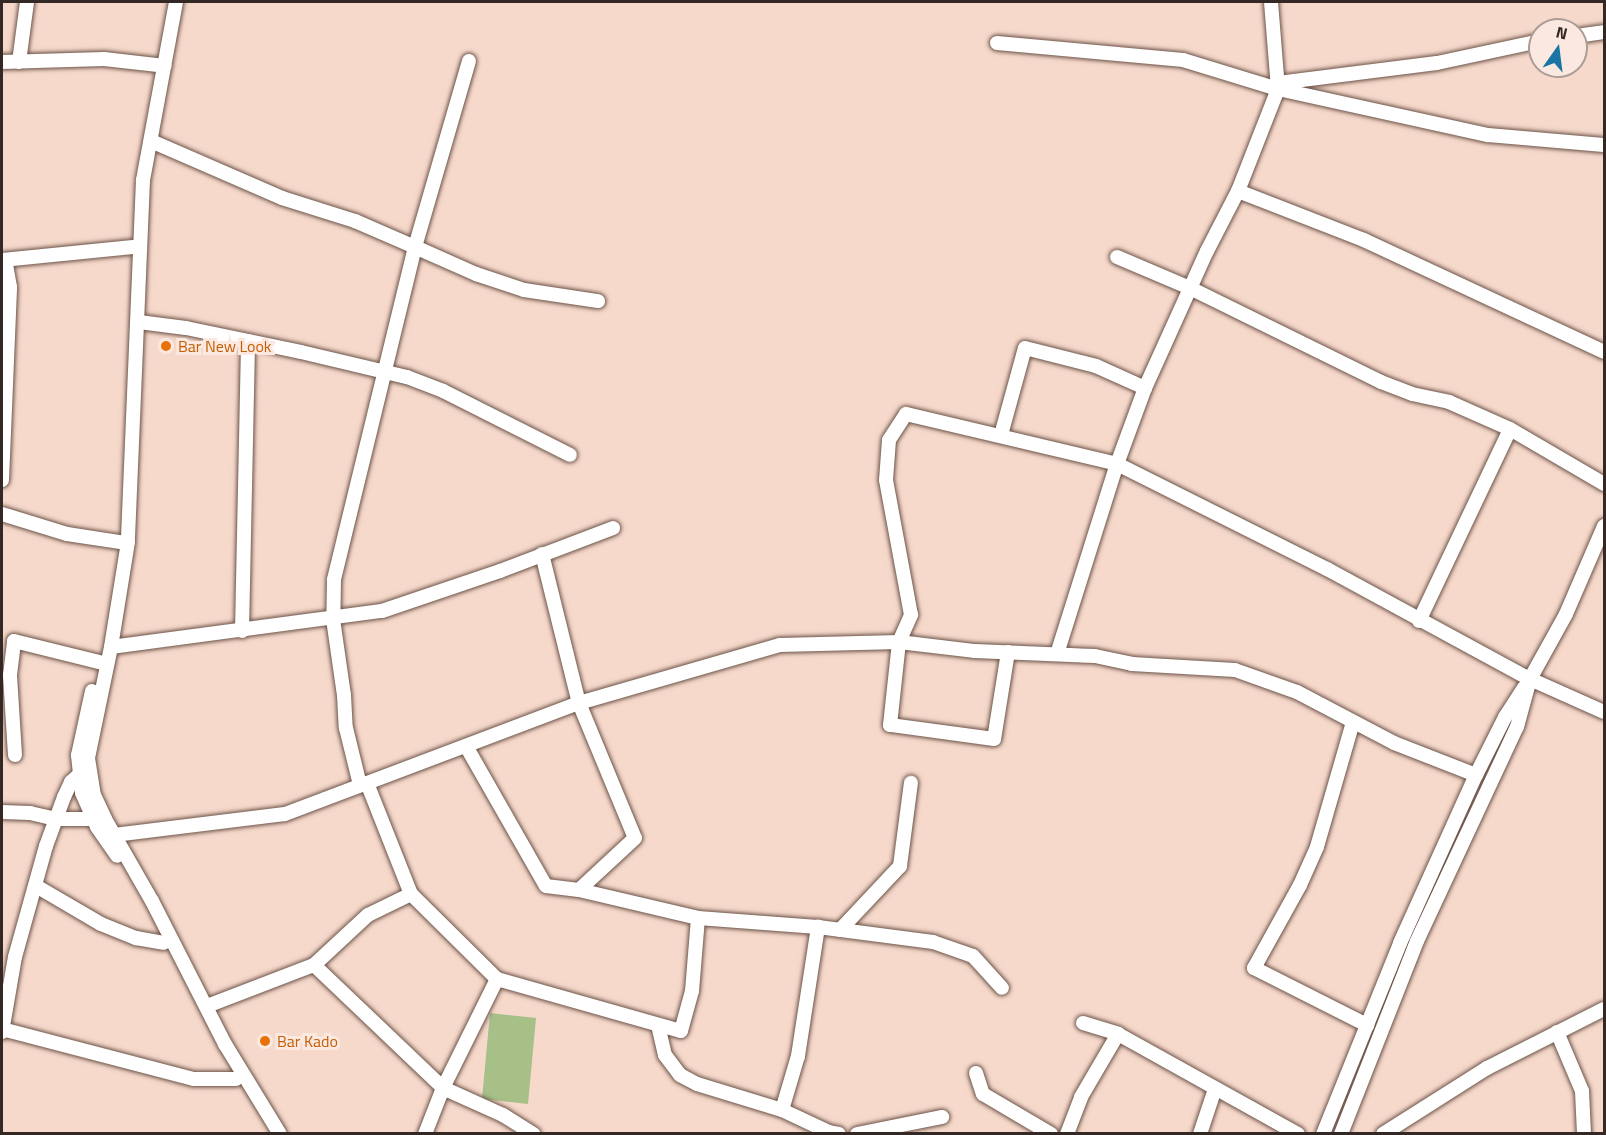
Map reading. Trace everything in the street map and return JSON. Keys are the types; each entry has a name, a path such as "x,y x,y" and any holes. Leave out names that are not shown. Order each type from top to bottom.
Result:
{"street":[{"path":"19,62 27,2"},
{"path":"176,2 133,247 120,542 99,662 78,755 82,793 99,820 236,1078 270,1134"},
{"path":"1057,654 1117,464 1145,388 1190,288 1238,191 1278,86 1271,2"},
{"path":"1588,34 1605,32"},
{"path":"997,43 1183,60 1278,86 1488,135 1605,145"},
{"path":"1278,86 1437,63 1528,44"},
{"path":"2,62 104,59 165,66"},
{"path":"469,61 415,247 334,580 333,619 344,694 346,728 363,784 411,894 497,979 681,1031 692,991 698,918"},
{"path":"151,141 282,198 355,221 476,274 524,290 598,301"},
{"path":"143,180 128,542 111,647 88,758 99,820 114,835 207,1006 225,1044 280,1134"},
{"path":"1238,191 1364,240 1605,352"},
{"path":"2,480 10,287 3,260 133,247"},
{"path":"1117,257 1190,288 1380,382 1412,394 1449,402 1510,429 1605,484"},
{"path":"138,322 249,341 384,372 443,391 570,455"},
{"path":"242,631 249,341"},
{"path":"1002,435 1025,348 1096,366 1145,388"},
{"path":"1008,652 994,740 890,725 899,642 911,615 886,480 889,440 906,414 1117,464 1327,569 1419,621 1530,679 1605,712"},
{"path":"1419,621 1510,429"},
{"path":"2,514 67,534 120,542"},
{"path":"1323,1134 1400,943 1476,775 1505,717 1530,679 1566,614 1605,526"},
{"path":"111,647 382,611 613,528"},
{"path":"542,554 579,703 635,838 579,890"},
{"path":"15,754 10,675 14,641 99,662"},
{"path":"114,835 285,814 579,703 780,645 899,642 1008,652 1095,656 1132,664 1235,670 1297,692 1394,743 1476,775"},
{"path":"1341,1134 1417,941 1517,727 1530,679"},
{"path":"1353,722 1317,847 1300,885 1254,968 1367,1025"},
{"path":"466,746 546,886 579,890 698,918 818,927 933,942 972,956 1002,988"},
{"path":"80,774 71,782 55,819 15,957 2,1030 194,1079 236,1078"},
{"path":"840,930 900,866 911,783"},
{"path":"2,812 30,813 55,819 99,820"},
{"path":"36,886 101,924 136,939 164,943"},
{"path":"207,1006 314,964 368,915 411,894"},
{"path":"782,1110 798,1056 818,927"},
{"path":"314,964 443,1088 503,1115 533,1134"},
{"path":"425,1134 443,1088 497,979"},
{"path":"1383,1134 1487,1068 1605,1009"},
{"path":"1083,1023 1118,1034 1298,1134"},
{"path":"658,1025 665,1055 680,1075 697,1084 782,1110 829,1132 839,1134"},
{"path":"1557,1032 1582,1091 1584,1134"},
{"path":"1067,1134 1081,1097 1118,1034"},
{"path":"976,1073 983,1094 1051,1134"},
{"path":"1200,1134 1215,1089"},
{"path":"857,1134 942,1117"}],"green space":[{"path":"490,1013 536,1018 528,1104 482,1099"}],"place":[{"name":"Bar New Look","path":"166,346"},
{"name":"Bar Kado","path":"265,1041"}]}
